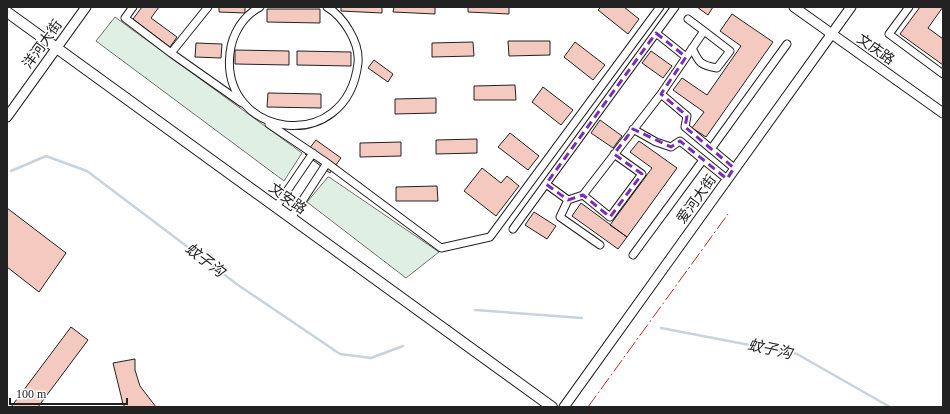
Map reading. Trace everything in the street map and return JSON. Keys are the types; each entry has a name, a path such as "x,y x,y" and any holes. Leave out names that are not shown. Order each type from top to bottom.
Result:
{"main road":[{"name":"文安路","path":"7,12 552,407"}],"street":[{"name":"洋河大街","path":"7,117 86,7"},
{"path":"133,7 125,18 262,119 327,163 441,248 490,237 660,7"},
{"path":"171,53 208,7"},
{"path":"245,105 233,86 228,64 231,44 239,26 253,11 260,7"},
{"path":"262,119 284,126 306,126 327,117 344,102 355,83 358,61 354,39 344,21 327,7"},
{"path":"513,229 675,7"},
{"name":"文庆路","path":"794,7 943,113"},
{"name":"爱河大街","path":"564,407 727,180 734,168 851,7"},
{"path":"909,7 889,34 943,74"},
{"path":"688,19 730,51 717,68 704,66 697,59 692,48"},
{"path":"600,245 560,217 568,200 582,195 661,94 704,31"},
{"path":"656,33 686,57"},
{"path":"711,149 787,44"},
{"path":"661,94 687,116 685,127 734,168"},
{"path":"633,129 656,142 671,147 680,141 727,180"},
{"path":"276,207 313,153"},
{"path":"582,195 610,217 642,174 614,154"},
{"path":"633,255 703,160"},
{"path":"291,218 327,163"},
{"path":"546,184 568,200"}],"highlighted area":[{"path":"656,33 686,57 661,94 687,116 685,127 734,168 727,179 680,141 671,147 633,129 614,154 642,174 610,217 583,195 568,200 546,184"}],"green space":[{"path":"115,17 302,153 284,181 96,41"},
{"path":"328,177 439,252 406,278 307,202"}],"building":[{"path":"142,7 159,7 151,18 177,37 170,47 133,19"},
{"path":"219,7 245,7 245,13 219,12"},
{"path":"341,7 382,7 382,13 341,11"},
{"path":"394,7 435,7 435,14 393,12"},
{"path":"468,7 509,7 509,14 468,12"},
{"path":"601,7 624,7 639,19 628,34 598,10"},
{"path":"697,7 713,7 708,15"},
{"path":"920,7 943,7 928,28 943,39 943,65 900,34"},
{"path":"267,9 320,9 320,23 267,22"},
{"path":"732,14 773,42 706,137 692,128 704,112 673,90 682,78 707,95 741,46 720,31"},
{"path":"508,41 550,41 550,55 509,56"},
{"path":"473,42 474,56 432,57 432,43"},
{"path":"575,42 605,65 593,80 564,57"},
{"path":"196,43 222,44 221,58 195,57"},
{"path":"235,50 289,51 289,65 235,64"},
{"path":"297,51 351,52 351,66 297,65"},
{"path":"651,51 672,66 663,78 642,63"},
{"path":"374,60 393,74 388,82 368,68"},
{"path":"515,85 516,100 474,100 474,86"},
{"path":"543,87 573,110 561,125 532,102"},
{"path":"268,93 321,94 321,108 267,107"},
{"path":"436,98 436,113 395,114 395,99"},
{"path":"600,120 622,136 613,148 591,133"},
{"path":"510,133 539,156 528,170 498,147"},
{"path":"477,139 477,153 436,154 436,140"},
{"path":"316,140 341,158 330,173 305,154"},
{"path":"639,141 677,168 627,237 610,225 652,168 630,152"},
{"path":"401,142 401,156 360,157 360,143"},
{"path":"482,168 501,183 507,176 519,186 496,216 464,191"},
{"path":"437,186 438,201 396,201 396,187"},
{"path":"581,203 627,237 618,249 572,216"},
{"path":"7,208 66,253 39,292 7,267"},
{"path":"534,212 556,226 547,239 525,225"},
{"path":"71,327 88,340 38,407 11,407"},
{"path":"135,359 135,370 140,386 156,407 125,407 123,404 113,363"}],"waterway":[{"name":"蚊子沟","path":"11,171 46,156 87,171 238,285 340,354 371,358 403,346"},
{"name":"蚊子沟","path":"475,310 582,318"},
{"name":"蚊子沟","path":"661,328 797,354 890,407"}],"power":[{"path":"588,407 728,214"}]}
